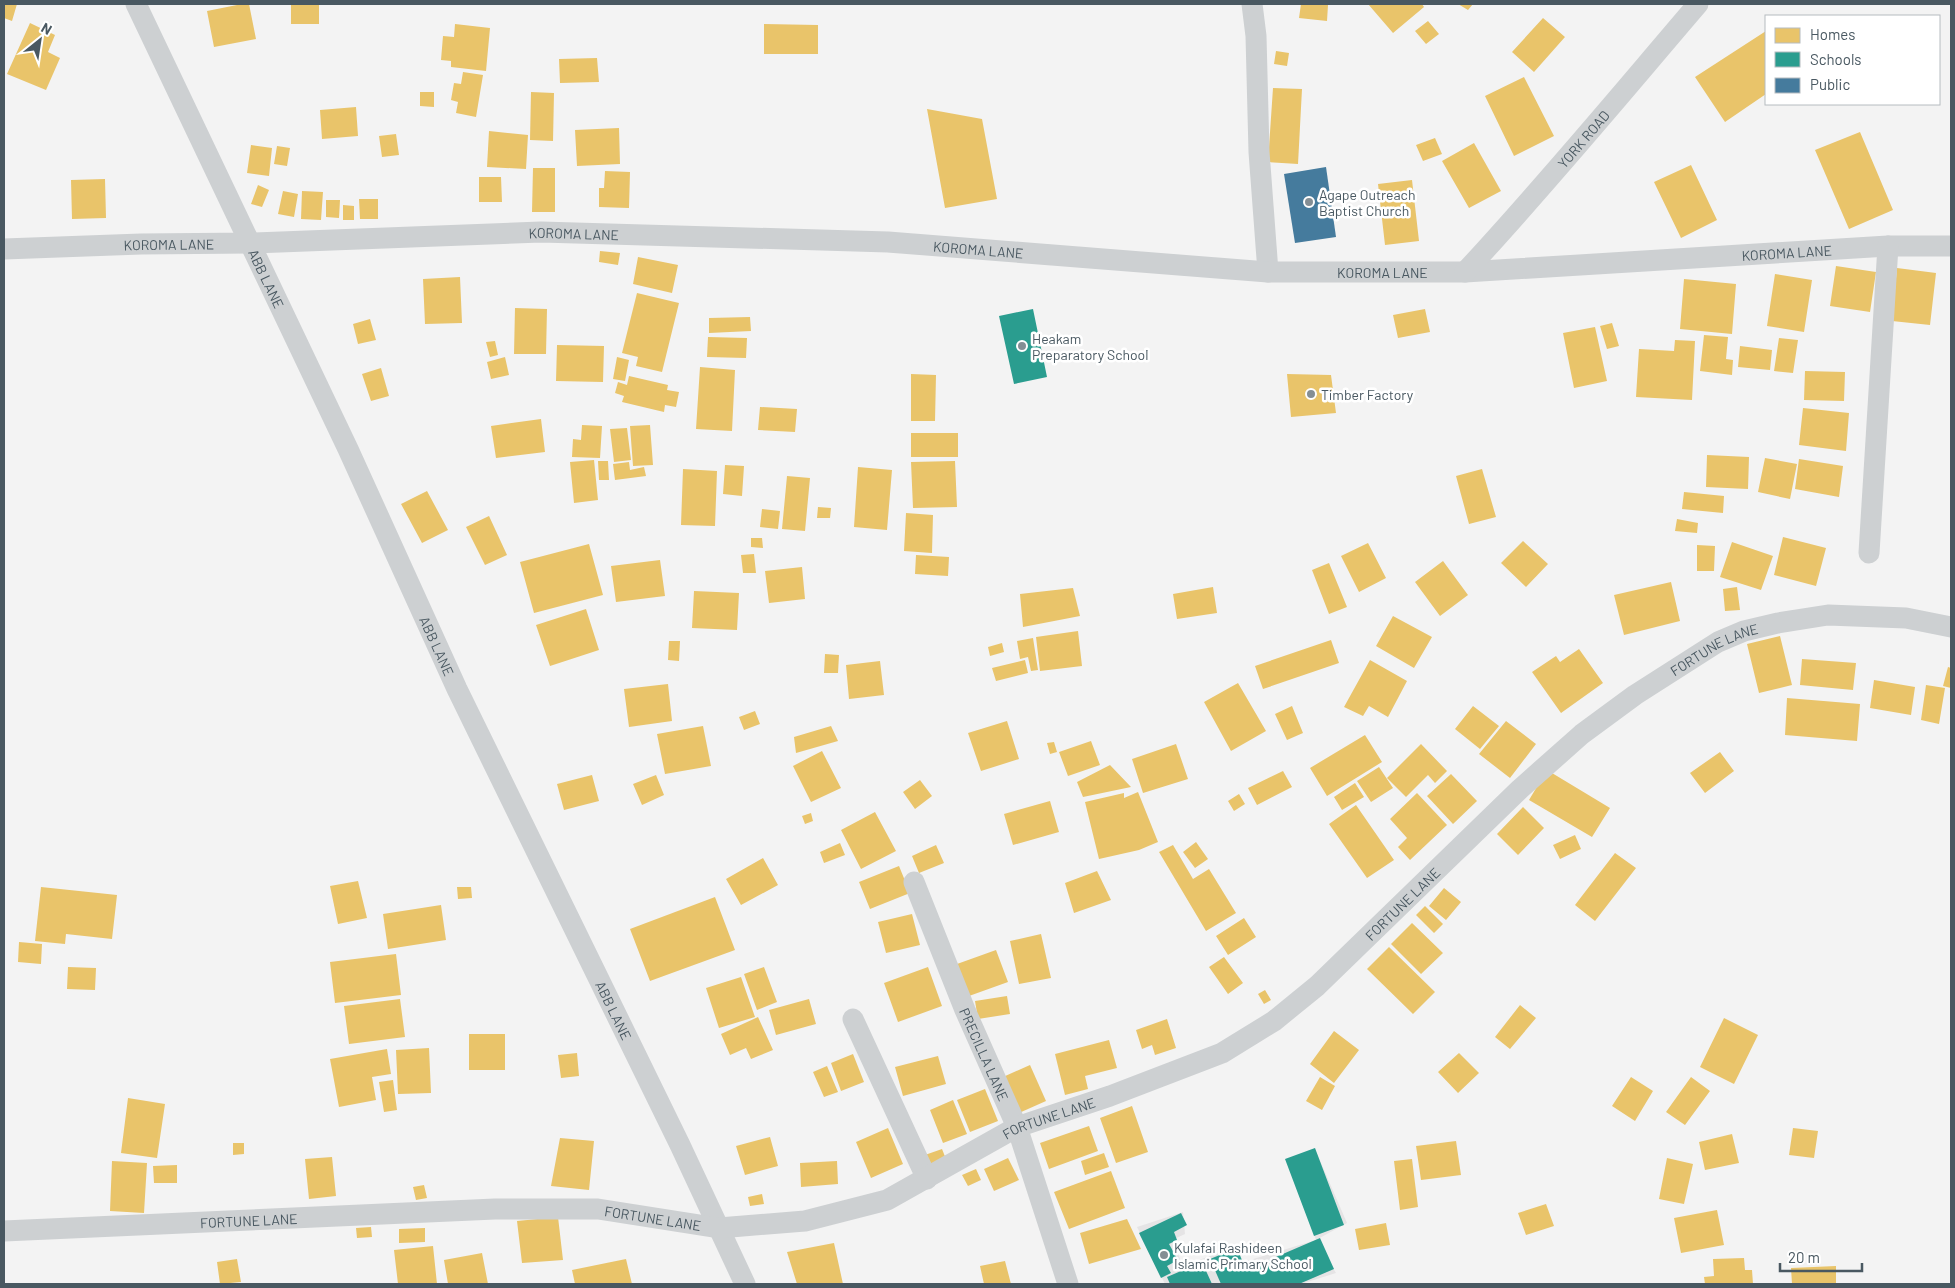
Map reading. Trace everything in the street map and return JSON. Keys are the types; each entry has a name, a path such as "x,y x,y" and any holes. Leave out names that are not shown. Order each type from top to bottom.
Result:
{"street":[{"name":"ABB LANE","path":"136,4 348,449 457,689 746,1284"},
{"path":"1252,4 1256,36 1259,152 1268,272"},
{"name":"YORK ROAD","path":"1464,272 1524,208 1571,150 1698,4"},
{"name":"KOROMA LANE","path":"4,249 140,244 251,243 551,232 888,242 1268,272 1464,272 1888,246 1951,246"},
{"path":"1869,553 1888,246"},
{"name":"FORTUNE LANE","path":"4,1231 495,1209 598,1209 719,1228 805,1221 886,1200 927,1179 1016,1127 1110,1096 1222,1053 1274,1021 1317,986 1520,788 1582,734 1635,695 1718,642 1744,631 1828,615 1906,618 1951,627"},
{"name":"PRECILLA LANE","path":"914,882 965,1010 1016,1127 1068,1284"},
{"path":"854,1019 927,1179"}],"shaded area":[{"name":"Kulafai Rashideen Islamic Primary School","path":"1315,1149 1347,1223 1316,1240 1286,1160"},
{"path":"1183,1212 1185,1234 1172,1240 1183,1266 1234,1247 1240,1263 1316,1240 1336,1273 1301,1284 1165,1284 1137,1227"}],"building: Homes":[{"path":"4,4 17,4 12,21 4,18"},
{"path":"249,4 256,39 214,47 207,11"},
{"path":"291,4 319,4 319,24 291,24"},
{"path":"1301,4 1328,5 1327,21 1299,18"},
{"path":"1368,4 1422,4 1424,7 1393,33"},
{"path":"1458,4 1473,4 1468,10"},
{"path":"1543,18 1565,37 1534,72 1512,52"},
{"path":"1428,21 1439,34 1426,44 1415,31"},
{"path":"30,23 55,35 48,52 60,58 46,90 7,74"},
{"path":"455,24 490,28 486,71 451,67 451,61 441,60 443,36 454,37"},
{"path":"764,24 818,25 818,54 764,54"},
{"path":"1765,32 1765,95 1725,122 1695,77"},
{"path":"1276,51 1289,53 1287,66 1274,64"},
{"path":"597,58 599,82 560,83 559,59"},
{"path":"463,72 483,75 476,117 456,113 458,102 451,100 454,83 461,84"},
{"path":"1524,77 1554,136 1514,156 1485,96"},
{"path":"1273,88 1302,89 1298,164 1268,162"},
{"path":"420,92 434,92 434,107 420,106"},
{"path":"531,92 554,93 553,141 530,140"},
{"path":"356,107 358,136 322,139 320,110"},
{"path":"927,109 982,119 997,199 945,208"},
{"path":"619,128 620,164 577,166 575,130"},
{"path":"489,131 528,135 526,169 487,167"},
{"path":"1860,132 1893,210 1849,229 1815,150"},
{"path":"396,134 399,155 382,157 379,136"},
{"path":"1435,138 1442,154 1423,161 1416,145"},
{"path":"1474,143 1501,191 1469,208 1442,161"},
{"path":"251,145 272,148 269,176 247,173"},
{"path":"277,146 290,148 287,166 274,164"},
{"path":"1691,165 1717,220 1681,238 1654,182"},
{"path":"533,168 555,168 555,212 532,212"},
{"path":"605,171 630,172 629,208 599,207 599,188 604,188"},
{"path":"479,177 501,177 502,202 479,202"},
{"path":"105,179 106,218 72,219 71,180"},
{"path":"1412,180 1419,241 1385,245 1378,184"},
{"path":"258,185 269,190 262,207 251,204"},
{"path":"283,191 298,194 294,217 278,214"},
{"path":"302,191 323,192 321,220 301,219"},
{"path":"359,199 378,199 378,219 360,219"},
{"path":"326,200 340,200 339,218 326,217"},
{"path":"343,205 354,206 354,220 343,220"},
{"path":"600,251 620,253 618,265 599,262"},
{"path":"638,257 678,265 672,293 633,284"},
{"path":"1836,266 1876,272 1870,312 1830,306"},
{"path":"1897,268 1936,273 1930,325 1892,321"},
{"path":"1775,274 1812,280 1804,332 1767,326"},
{"path":"460,277 462,323 425,324 423,279"},
{"path":"1684,279 1736,284 1732,334 1680,329"},
{"path":"637,293 679,303 662,372 636,366 638,357 622,353"},
{"path":"515,308 547,309 546,354 514,354"},
{"path":"1425,309 1430,332 1398,338 1393,315"},
{"path":"750,317 751,331 709,333 709,318"},
{"path":"370,319 376,340 358,344 353,324"},
{"path":"1612,323 1619,346 1607,349 1600,326"},
{"path":"1595,327 1607,381 1574,388 1563,333"},
{"path":"1704,335 1728,337 1726,359 1733,360 1732,375 1700,371"},
{"path":"708,337 747,338 746,358 707,357"},
{"path":"1779,338 1798,340 1793,373 1774,371"},
{"path":"1675,340 1695,341 1692,400 1636,397 1639,349 1674,351"},
{"path":"495,341 498,355 490,357 486,342"},
{"path":"557,345 604,346 603,382 556,381"},
{"path":"1740,346 1772,350 1770,370 1738,367"},
{"path":"505,357 509,375 491,379 487,362"},
{"path":"617,357 629,360 625,381 613,379"},
{"path":"700,367 735,370 732,431 696,429"},
{"path":"381,368 389,396 371,401 362,374"},
{"path":"1805,371 1845,372 1844,401 1804,400"},
{"path":"911,374 936,375 935,421 911,421"},
{"name":"Timber Factory","path":"1287,374 1331,375 1336,413 1291,417"},
{"path":"629,376 668,385 667,390 679,392 676,407 665,405 664,412 622,402 624,396 615,393 618,382 627,385"},
{"path":"760,407 797,409 795,432 758,430"},
{"path":"1803,408 1849,413 1846,451 1799,445"},
{"path":"541,419 545,452 496,458 491,426"},
{"path":"582,425 602,426 600,458 572,457 573,439 581,440"},
{"path":"650,425 653,465 633,466 630,426"},
{"path":"627,428 631,460 614,462 610,429"},
{"path":"911,433 958,433 958,457 911,457"},
{"path":"1707,455 1749,457 1748,489 1706,487"},
{"path":"1765,458 1797,464 1790,499 1758,492"},
{"path":"1799,459 1843,466 1839,497 1795,489"},
{"path":"594,460 598,500 574,503 570,462"},
{"path":"598,461 608,461 609,480 599,480"},
{"path":"955,461 957,507 913,508 911,462"},
{"path":"629,462 630,470 644,467 646,476 615,480 613,464"},
{"path":"725,465 744,466 742,496 723,494"},
{"path":"858,467 892,470 887,530 854,527"},
{"path":"683,469 717,471 715,526 681,525"},
{"path":"1482,469 1496,517 1469,524 1456,476"},
{"path":"787,476 810,478 805,531 782,529"},
{"path":"427,491 448,530 422,543 401,504"},
{"path":"1684,492 1724,496 1723,513 1682,509"},
{"path":"818,507 831,508 830,518 817,518"},
{"path":"762,509 780,511 778,529 760,527"},
{"path":"906,513 933,515 932,553 904,551"},
{"path":"489,516 507,555 485,565 466,527"},
{"path":"1677,519 1698,523 1697,533 1675,531"},
{"path":"1783,537 1826,548 1816,586 1774,575"},
{"path":"751,538 762,538 763,548 751,547"},
{"path":"1523,541 1548,564 1526,587 1501,563"},
{"path":"1732,542 1773,556 1761,590 1720,577"},
{"path":"1368,543 1386,578 1359,592 1341,556"},
{"path":"589,544 603,595 534,613 520,562"},
{"path":"1697,545 1715,546 1714,571 1697,571"},
{"path":"754,554 756,573 743,573 741,555"},
{"path":"916,555 949,557 948,576 915,574"},
{"path":"660,560 665,596 616,602 611,566"},
{"path":"1443,561 1468,595 1440,616 1415,582"},
{"path":"1329,563 1347,607 1329,614 1312,570"},
{"path":"802,567 805,599 769,603 765,571"},
{"path":"1671,582 1680,621 1624,635 1614,595"},
{"path":"1213,587 1217,613 1177,619 1173,594"},
{"path":"1737,587 1740,610 1725,611 1723,589"},
{"path":"1073,588 1080,616 1023,627 1020,594"},
{"path":"694,591 739,593 737,630 692,628"},
{"path":"586,609 599,650 550,666 536,625"},
{"path":"1393,616 1432,637 1414,668 1376,646"},
{"path":"1078,631 1082,666 1040,671 1036,637"},
{"path":"1780,636 1792,685 1759,693 1747,644"},
{"path":"1033,638 1038,670 1031,671 1028,657 1020,659 1017,641"},
{"path":"1331,640 1339,663 1263,689 1255,666"},
{"path":"669,641 680,641 679,661 668,660"},
{"path":"1002,643 1004,652 990,656 988,647"},
{"path":"1579,649 1603,683 1561,713 1532,672 1556,656 1560,662"},
{"path":"825,654 839,655 838,673 824,673"},
{"path":"1802,659 1856,663 1853,690 1800,685"},
{"path":"1025,660 1028,673 996,681 992,668"},
{"path":"1370,660 1407,681 1388,717 1369,706 1363,716 1344,707"},
{"path":"880,661 884,695 849,699 846,665"},
{"path":"1948,667 1951,668 1951,688 1943,686"},
{"path":"1874,680 1915,687 1911,715 1870,708"},
{"path":"1238,683 1266,731 1231,751 1204,702"},
{"path":"668,684 672,721 629,727 624,689"},
{"path":"1926,685 1945,688 1939,724 1921,720"},
{"path":"1787,698 1860,704 1857,741 1785,735"},
{"path":"1292,706 1303,733 1287,740 1275,714"},
{"path":"1473,706 1499,726 1480,749 1455,729"},
{"path":"755,711 760,724 744,730 739,717"},
{"path":"1007,721 1019,759 981,771 968,733"},
{"path":"1506,721 1536,744 1510,778 1479,754"},
{"path":"703,726 711,766 665,774 657,734"},
{"path":"831,726 838,741 796,753 794,737"},
{"path":"1365,735 1382,762 1327,796 1310,768"},
{"path":"1091,741 1100,765 1068,776 1059,752"},
{"path":"1054,742 1057,752 1050,754 1047,743"},
{"path":"1176,744 1188,779 1143,793 1132,759"},
{"path":"1421,744 1447,771 1435,783 1428,775 1406,797 1387,778"},
{"path":"822,751 841,788 811,802 793,766"},
{"path":"1720,752 1734,771 1705,793 1690,773"},
{"path":"1110,765 1131,787 1083,797 1077,782"},
{"path":"1379,767 1393,788 1371,802 1357,781"},
{"path":"1547,770 1610,808 1592,837 1529,800"},
{"path":"1283,771 1292,787 1257,805 1248,788"},
{"path":"1451,774 1477,801 1453,824 1427,796"},
{"path":"592,775 599,801 564,810 557,784"},
{"path":"656,775 664,795 642,805 633,784"},
{"path":"920,780 932,796 915,809 903,792"},
{"path":"1355,783 1364,797 1342,810 1334,797"},
{"path":"1138,792 1158,842 1139,850 1099,859 1085,802 1124,793 1124,798"},
{"path":"1417,793 1447,825 1410,860 1398,847 1407,838 1390,819"},
{"path":"1239,794 1245,804 1234,811 1228,801"},
{"path":"1050,801 1059,832 1013,845 1004,814"},
{"path":"1356,805 1394,860 1367,878 1329,824"},
{"path":"1523,807 1544,828 1518,855 1497,834"},
{"path":"875,812 896,851 861,869 841,830"},
{"path":"811,813 813,821 805,824 802,816"},
{"path":"1575,835 1581,849 1560,859 1553,845"},
{"path":"1196,842 1208,859 1195,868 1183,852"},
{"path":"840,843 845,855 824,863 820,852"},
{"path":"936,845 944,863 919,873 912,856"},
{"path":"1173,845 1193,879 1209,869 1236,913 1206,931 1159,852"},
{"path":"1615,853 1636,868 1595,921 1575,905"},
{"path":"763,858 778,885 741,905 726,879"},
{"path":"899,866 910,893 870,909 859,882"},
{"path":"1097,871 1111,900 1074,913 1065,883"},
{"path":"358,881 367,918 338,924 330,886"},
{"path":"41,887 117,895 112,939 66,934 65,944 35,941"},
{"path":"457,887 471,887 472,898 458,899"},
{"path":"1444,888 1461,902 1446,920 1429,906"},
{"path":"715,897 735,950 650,981 630,929"},
{"path":"441,905 446,940 388,949 383,914"},
{"path":"1425,906 1443,924 1434,933 1416,915"},
{"path":"912,914 920,945 886,953 878,922"},
{"path":"1244,918 1256,937 1228,955 1216,936"},
{"path":"1412,923 1443,953 1421,974 1391,944"},
{"path":"1041,934 1051,978 1019,984 1010,941"},
{"path":"19,942 42,944 41,964 18,962"},
{"path":"1389,947 1435,992 1413,1014 1367,969"},
{"path":"996,950 1008,982 969,996 957,964"},
{"path":"396,954 401,995 335,1003 330,962"},
{"path":"1224,957 1243,983 1228,994 1209,967"},
{"path":"68,967 96,968 95,990 67,989"},
{"path":"764,967 777,1002 757,1010 744,974"},
{"path":"928,967 942,1006 898,1022 884,983"},
{"path":"741,977 755,1017 719,1028 706,988"},
{"path":"1265,990 1271,1000 1264,1004 1258,994"},
{"path":"1007,996 1010,1014 978,1019 975,1001"},
{"path":"400,999 405,1037 349,1044 344,1006"},
{"path":"809,999 816,1024 776,1035 769,1010"},
{"path":"1520,1005 1536,1018 1510,1049 1495,1037"},
{"path":"758,1017 773,1050 751,1059 746,1048 730,1055 721,1034"},
{"path":"1724,1018 1758,1035 1734,1084 1700,1067"},
{"path":"1167,1019 1176,1048 1155,1055 1152,1045 1142,1049 1136,1030"},
{"path":"1334,1031 1359,1050 1334,1083 1310,1064"},
{"path":"469,1034 505,1034 505,1070 469,1070"},
{"path":"1109,1040 1117,1068 1085,1076 1088,1089 1065,1095 1055,1054"},
{"path":"429,1048 431,1093 398,1094 396,1050"},
{"path":"387,1049 391,1074 372,1077 376,1100 339,1107 330,1059"},
{"path":"577,1053 579,1076 561,1078 558,1055"},
{"path":"1459,1053 1479,1073 1458,1093 1438,1072"},
{"path":"853,1054 864,1082 841,1091 831,1063"},
{"path":"938,1056 946,1084 903,1096 895,1067"},
{"path":"1030,1065 1046,1101 1019,1113 1003,1077"},
{"path":"827,1066 838,1092 824,1097 813,1072"},
{"path":"1320,1077 1335,1086 1322,1110 1306,1101"},
{"path":"1631,1077 1653,1091 1635,1121 1612,1106"},
{"path":"1691,1077 1710,1091 1685,1125 1666,1112"},
{"path":"393,1080 397,1110 384,1112 379,1082"},
{"path":"985,1089 998,1121 970,1132 957,1100"},
{"path":"128,1098 165,1104 157,1158 121,1153"},
{"path":"953,1100 967,1134 943,1143 930,1110"},
{"path":"1132,1106 1148,1152 1116,1163 1100,1118"},
{"path":"1089,1126 1098,1151 1049,1169 1040,1143"},
{"path":"888,1128 903,1164 871,1178 856,1142"},
{"path":"1793,1128 1818,1131 1814,1158 1789,1155"},
{"path":"1732,1134 1739,1163 1705,1170 1699,1142"},
{"path":"770,1137 778,1166 745,1175 736,1146"},
{"path":"560,1138 594,1141 589,1190 551,1186"},
{"path":"1456,1141 1461,1175 1421,1180 1416,1146"},
{"path":"233,1143 244,1143 244,1154 233,1155"},
{"path":"942,1149 946,1159 926,1167 922,1156"},
{"path":"1104,1153 1109,1167 1085,1175 1081,1161"},
{"path":"332,1157 336,1196 309,1199 305,1159"},
{"path":"1008,1158 1019,1180 994,1191 984,1169"},
{"path":"1667,1158 1693,1164 1684,1204 1659,1199"},
{"path":"1412,1159 1418,1207 1400,1210 1394,1161"},
{"path":"112,1161 147,1163 144,1213 110,1211"},
{"path":"837,1161 838,1184 801,1187 800,1163"},
{"path":"177,1165 177,1183 154,1183 153,1166"},
{"path":"976,1169 981,1180 968,1186 962,1175"},
{"path":"1111,1171 1125,1208 1069,1229 1054,1192"},
{"path":"424,1185 427,1198 416,1200 413,1187"},
{"path":"762,1194 764,1204 750,1206 748,1197"},
{"path":"1546,1204 1554,1226 1526,1235 1518,1213"},
{"path":"1717,1210 1724,1245 1681,1253 1674,1218"},
{"path":"558,1217 563,1260 522,1263 517,1221"},
{"path":"1127,1219 1141,1249 1089,1264 1080,1233"},
{"path":"1386,1223 1390,1245 1359,1250 1355,1229"},
{"path":"371,1227 372,1237 357,1238 356,1228"},
{"path":"425,1228 425,1242 399,1243 399,1229"},
{"path":"834,1243 843,1284 797,1284 787,1252"},
{"path":"433,1246 437,1284 398,1284 394,1250"},
{"path":"482,1253 488,1284 448,1284 444,1260"},
{"path":"1744,1258 1745,1270 1752,1270 1753,1284 1705,1284 1704,1277 1714,1276 1713,1259"},
{"path":"237,1259 241,1282 220,1284 217,1262"},
{"path":"626,1259 632,1284 575,1284 572,1270"},
{"path":"1005,1261 1011,1284 984,1284 980,1266"},
{"path":"1836,1266 1836,1284 1792,1284 1791,1268"}],"building: Schools":[{"name":"Heakam Preparatory School","path":"1033,309 1047,377 1014,384 999,316"},
{"name":"Kulafai Rashideen Islamic Primary School","path":"1315,1148 1344,1225 1314,1236 1285,1159"},
{"path":"1181,1213 1187,1225 1174,1232 1177,1240 1169,1244 1178,1260 1167,1266 1171,1273 1161,1278 1139,1233"},
{"name":"Kulafai Rashideen Islamic Primary School","path":"1320,1238 1334,1269 1299,1284 1221,1284 1210,1259 1237,1248 1246,1270"},
{"path":"1202,1262 1212,1284 1170,1284 1167,1277"}],"building: Public":[{"name":"Agape Outreach Baptist Church","path":"1326,167 1336,237 1295,243 1284,174"}],"place":[{"name":"Agape Outreach Baptist Church","path":"1309,202"},
{"name":"Heakam Preparatory School","path":"1022,346"},
{"name":"Timber Factory","path":"1311,394"},
{"name":"Kulafai Rashideen Islamic Primary School","path":"1164,1255"}]}
